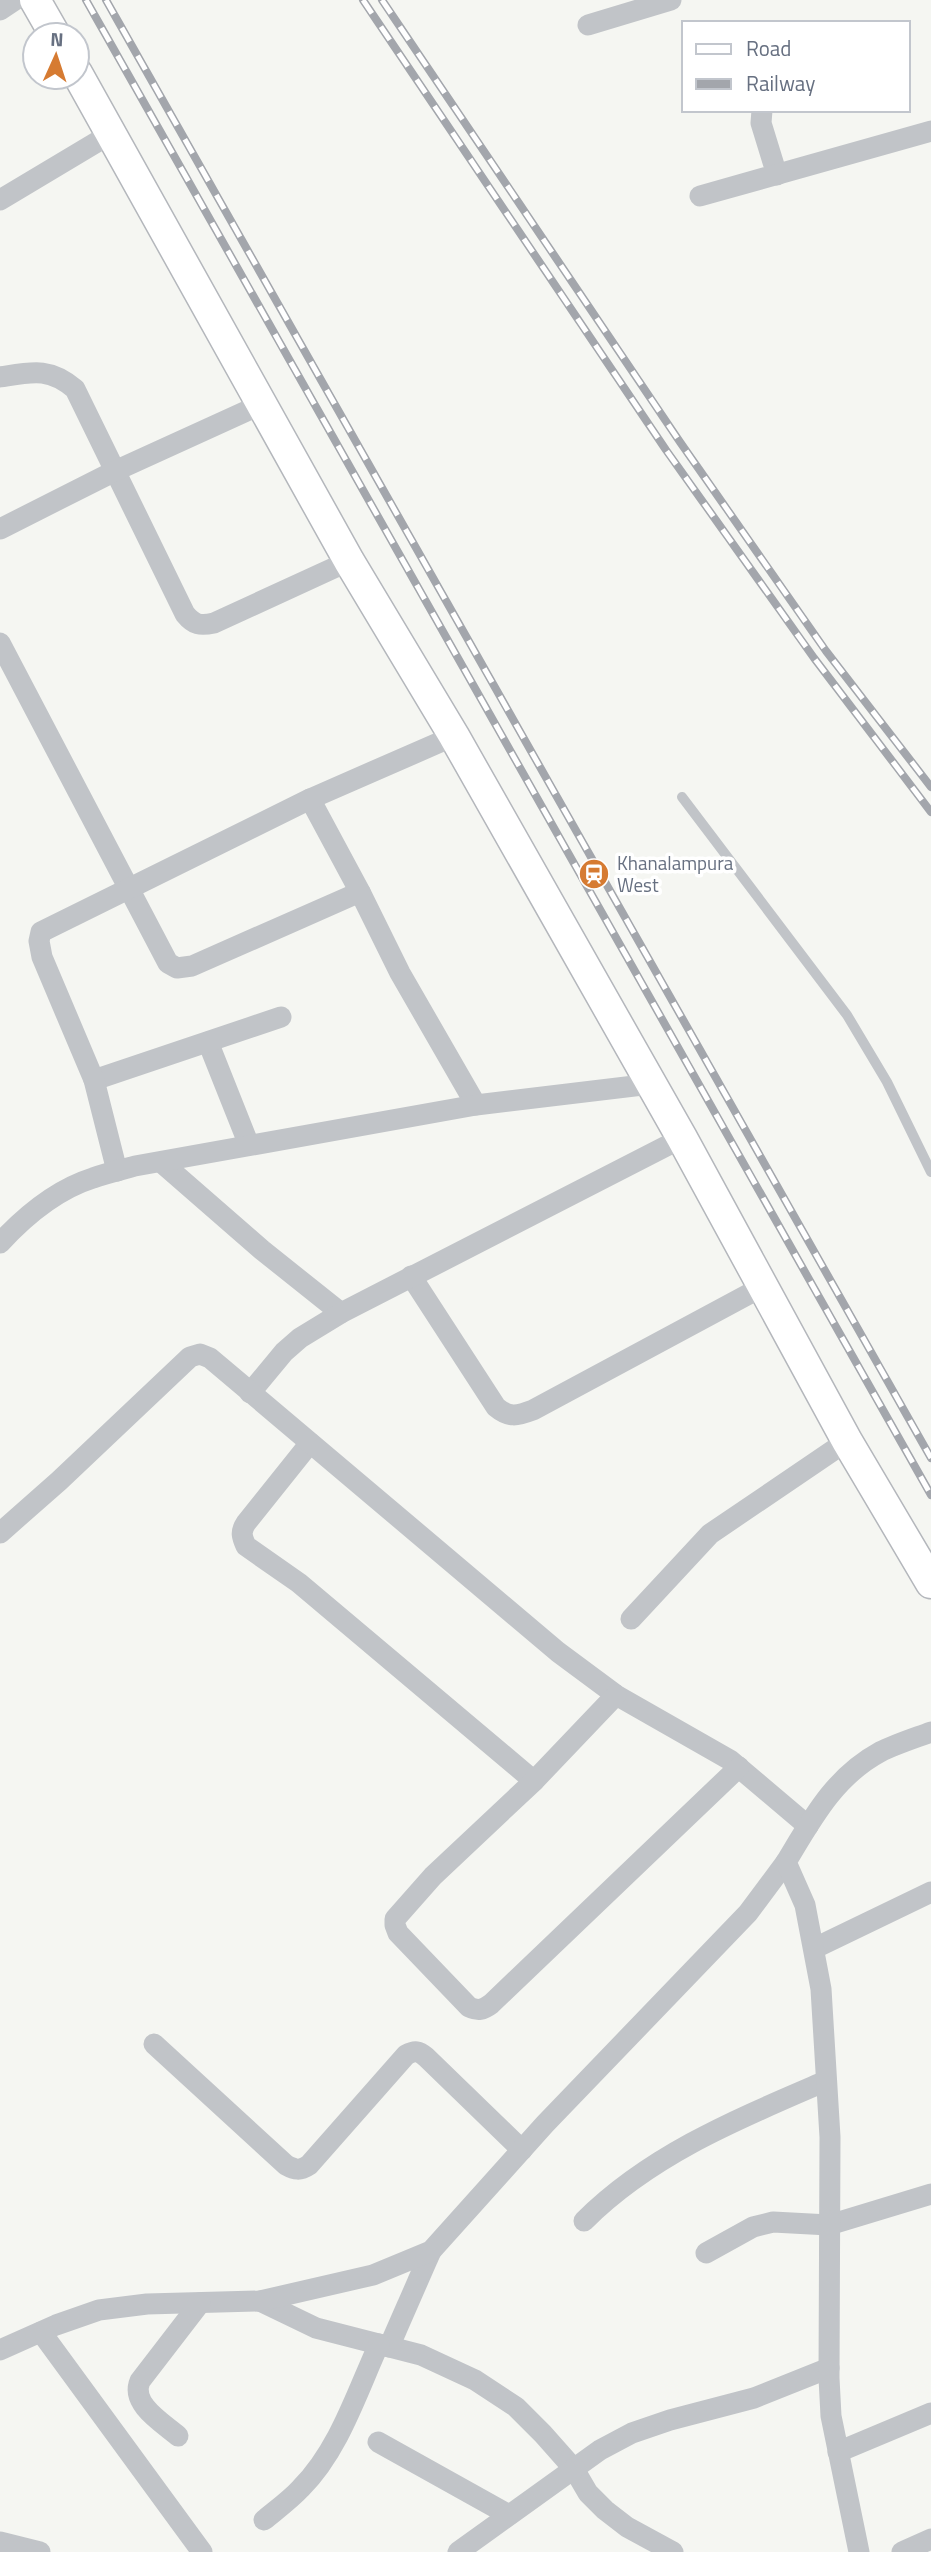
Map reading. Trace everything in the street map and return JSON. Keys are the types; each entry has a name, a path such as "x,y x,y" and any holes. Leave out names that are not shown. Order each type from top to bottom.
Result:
{"main road":[{"path":"34,0 47,21"},
{"path":"88,91 349,561 454,736 682,1138 847,1441 931,1583"}],"street":[{"path":"0,9 15,0"},
{"path":"588,25 671,0"},
{"path":"762,112 761,123 776,175"},
{"path":"700,196 931,131"},
{"path":"0,200 112,133"},
{"path":"0,377 46,372 61,377 75,389 185,614 192,623 202,626 214,623 349,561"},
{"path":"0,529 115,471 262,404"},
{"path":"0,643 168,963 177,968 192,966 360,891"},
{"path":"117,1171 94,1080 42,957 39,941 41,932 310,799 454,736"},
{"path":"310,799 360,891 400,973 476,1105"},
{"path":"94,1080 281,1017"},
{"path":"208,1042 248,1145"},
{"path":"0,1243 17,1224 55,1197 91,1178 117,1171 476,1105 651,1084"},
{"path":"250,1393 284,1352 300,1338 341,1313 682,1138"},
{"path":"161,1161 262,1251 341,1313"},
{"path":"411,1276 496,1407 504,1414 517,1416 533,1410 762,1287"},
{"path":"0,1533 190,1357 200,1354 210,1358 558,1653 616,1695 719,1753 808,1826"},
{"path":"631,1619 710,1534 847,1441"},
{"path":"310,1443 242,1529 246,1546 299,1583 534,1781"},
{"path":"616,1695 534,1781 433,1876 395,1919 398,1933 469,2007 475,2010 484,2009 491,2004 739,1767"},
{"path":"264,2520 301,2489 318,2469 430,2251 522,2150 748,1913 786,1862 821,1804 853,1771 881,1752 931,1732"},
{"path":"786,1862 805,1905 821,1989 830,2137 831,2416 859,2552"},
{"path":"815,1948 931,1892"},
{"path":"155,2044 286,2165 295,2170 309,2165 406,2055 414,2051 426,2057 522,2150"},
{"path":"584,2221 607,2198 678,2150 743,2116 826,2081"},
{"path":"706,2253 754,2227 773,2222 830,2225 931,2194"},
{"path":"0,2350 99,2310 147,2304 260,2301 373,2275 430,2251"},
{"path":"260,2301 316,2328 421,2354 475,2380 516,2407 574,2469 588,2493 605,2510 627,2527 673,2552"},
{"path":"178,2436 144,2406 136,2389 139,2381 200,2303"},
{"path":"41,2332 202,2552"},
{"path":"458,2552 600,2450 632,2434 670,2420 754,2398 829,2368"},
{"path":"838,2452 931,2413"},
{"path":"379,2442 509,2515"},
{"path":"902,2552 931,2539"},
{"path":"0,2542 40,2552"}],"lane":[{"path":"682,797 847,1015 887,1082 931,1172"}],"railway":[{"path":"86,0 931,1495"},
{"path":"106,0 931,1458"},
{"path":"363,0 666,450 814,658 931,812"},
{"path":"382,0 680,442 826,651 931,787"}],"place":[{"name":"Khanalampura West","path":"594,874"}]}
